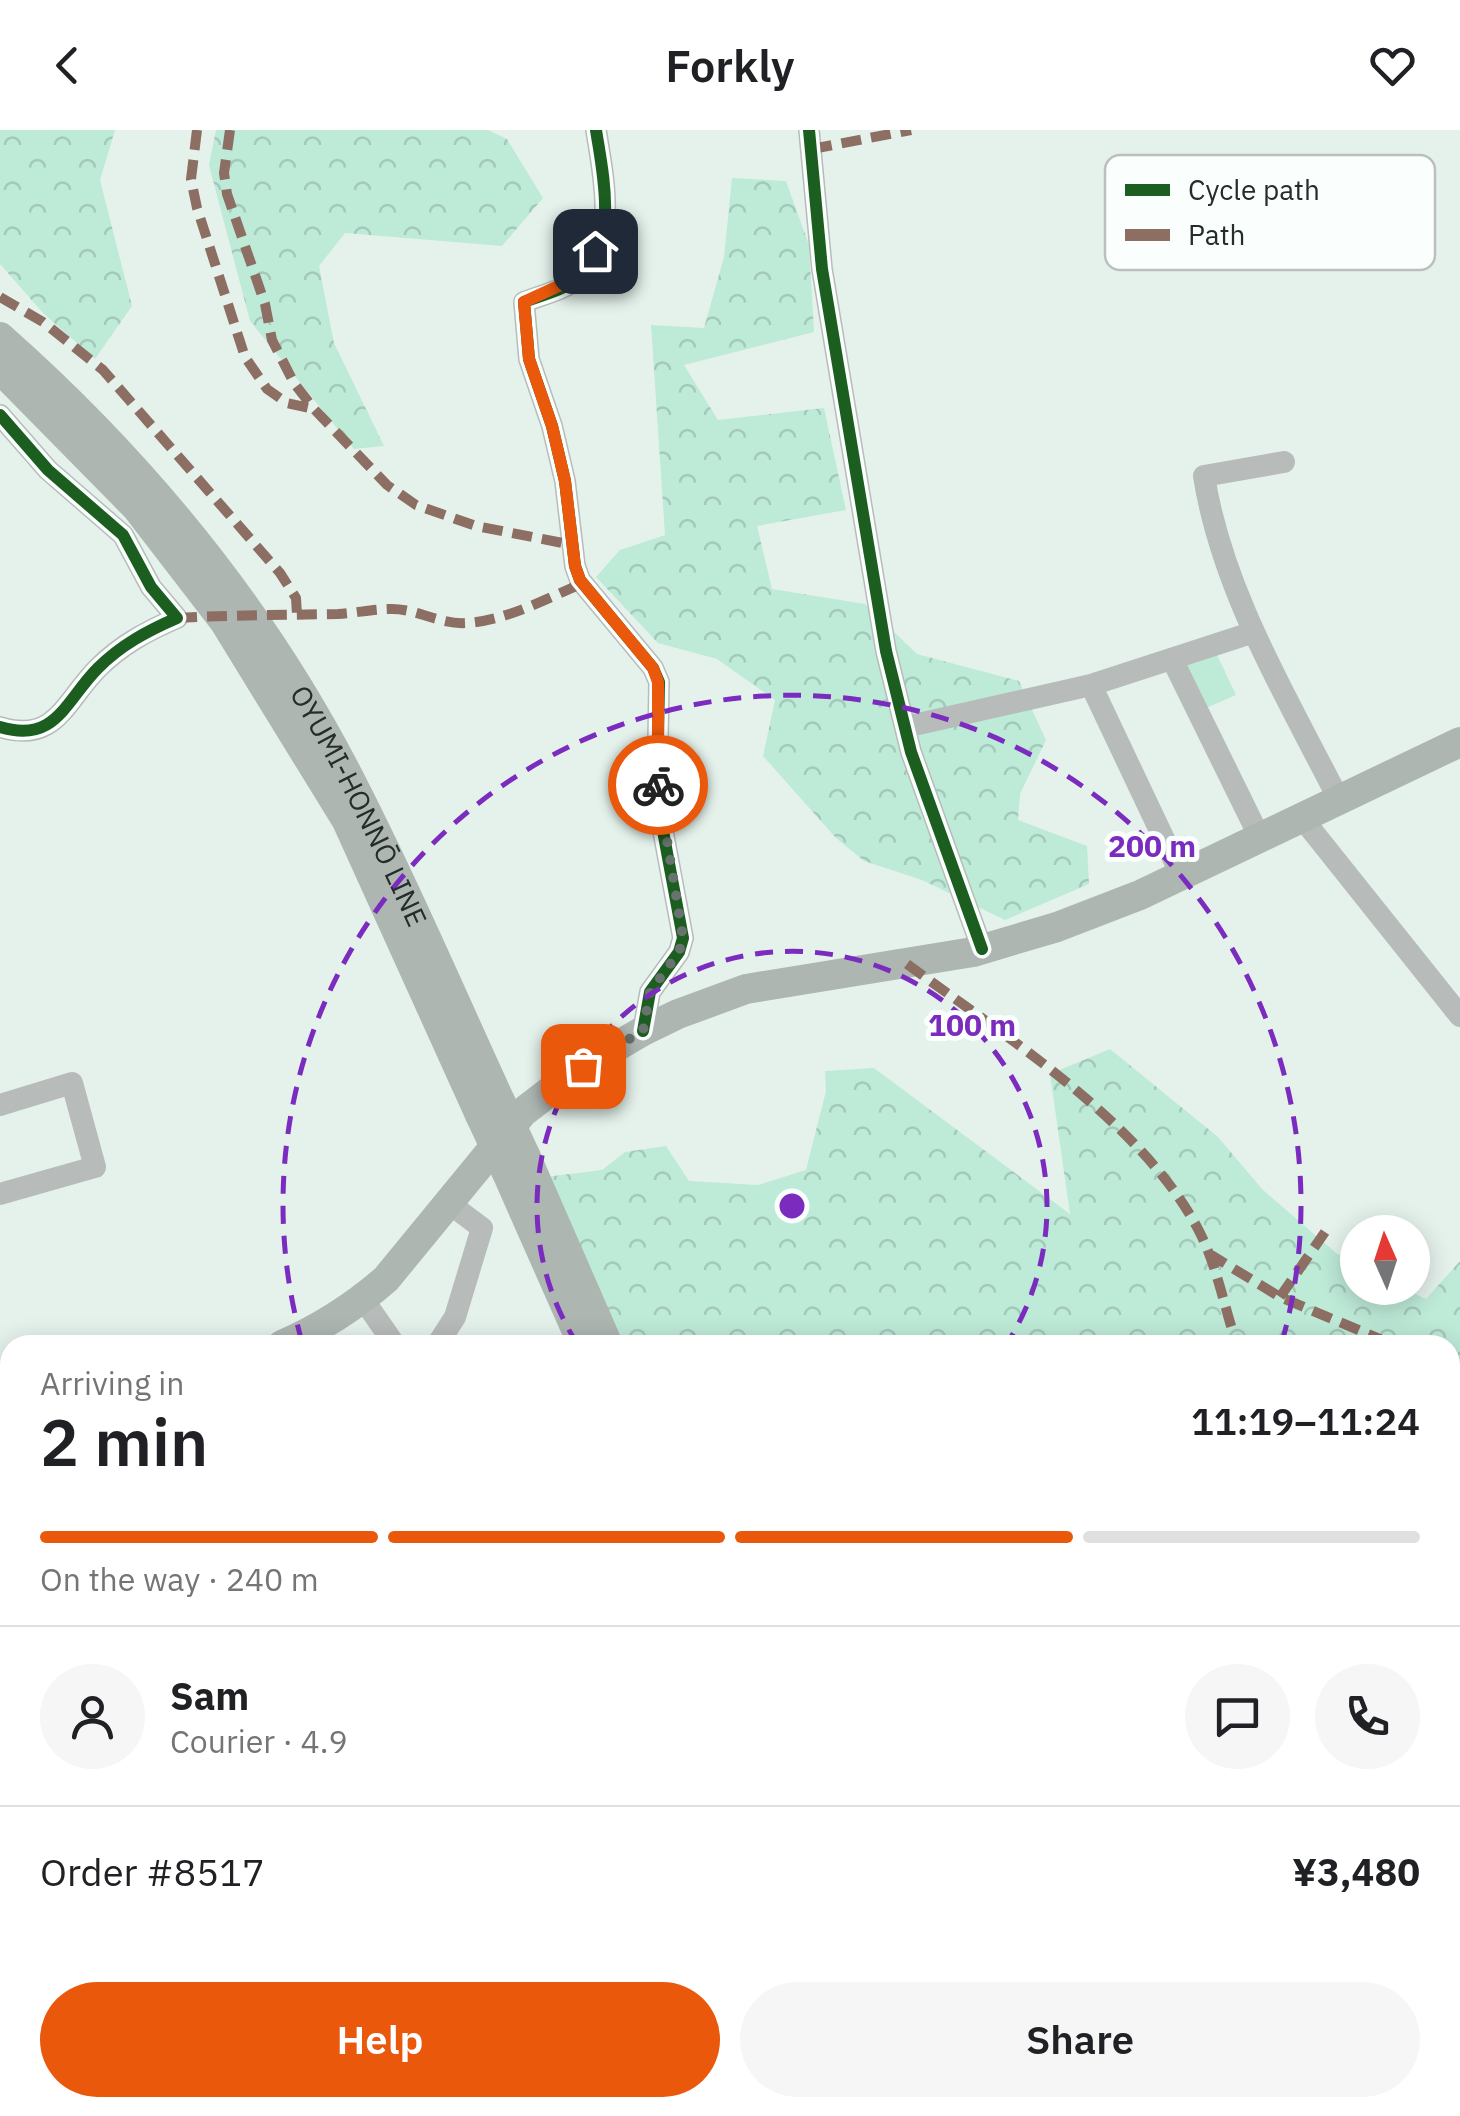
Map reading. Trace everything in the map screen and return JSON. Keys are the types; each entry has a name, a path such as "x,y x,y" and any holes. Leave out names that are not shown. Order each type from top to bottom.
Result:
{"main road":[{"name":"OYUMI-HONNŌ LINE","path":"0,337 52,384 155,493 208,556 288,672 344,769 516,1164 603,1335"},
{"name":"OYUMI-HONNŌ LINE","path":"0,369 137,508 224,620 348,822 491,1109"},
{"path":"305,1335 364,1299 386,1279 523,1112 567,1076 643,1031 746,989 982,950 1057,928 1181,876 1460,742"},
{"name":"OYUMI-HONNŌ LINE","path":"516,1164 579,1335"}],"street":[{"path":"596,130 608,204 595,251 580,276 524,302 529,359 552,426 565,481 575,566 580,580 653,668 658,682 658,799 683,938 679,952 650,992 643,1031"},
{"path":"809,130 822,269 886,651 905,728 982,950"},
{"path":"0,415 48,470 123,535 151,587 177,618 118,651 97,669 52,722 29,732 0,727"},
{"path":"1284,462 1204,476 1211,518 1254,632 1339,800"},
{"path":"905,728 1091,686 1254,632"},
{"path":"1172,658 1260,838"},
{"path":"1091,686 1181,876"},
{"path":"1302,818 1460,1016"},
{"path":"0,1105 72,1084 96,1167 0,1194"},
{"path":"444,1335 454,1317 482,1228 450,1204"},
{"path":"364,1299 388,1335"}],"green space":[{"path":"0,130 115,130 100,180 132,306 95,359 43,313 0,264"},
{"path":"216,130 488,130 507,139 543,198 502,246 345,233 319,266 334,343 384,446 354,449 250,321 209,165"},
{"path":"732,178 786,181 809,245 814,332 684,365 718,420 824,408 846,510 757,526 772,589 865,604 917,654 1019,681 1046,740 1020,794 1018,820 1087,846 1089,884 1005,920 922,880 864,861 836,838 763,756 775,700 717,659 658,643 596,577 620,550 665,535 651,325 704,328 724,257"},
{"path":"1217,655 1236,695 1201,710 1181,667"},
{"path":"1110,1049 1218,1137 1263,1190 1340,1255 1340,1305 1430,1305 1430,1295 1460,1261 1460,1335 613,1335 529,1179 602,1170 625,1152 666,1146 689,1181 758,1185 806,1170 826,1091 825,1071 874,1068 1070,1214 1050,1074"}],"marked path":[{"path":"197,130 191,179 197,208 245,357 267,389 287,403 314,409"},
{"path":"230,130 224,173 227,194 265,304 272,340 294,383 314,409 387,485 416,505 476,526 573,545"},
{"path":"812,149 911,130"},
{"path":"0,297 43,322 103,370 280,573 296,598 297,615"},
{"path":"177,618 392,609 467,623 512,613 583,583"},
{"path":"907,964 1068,1083 1142,1152 1198,1229 1234,1335"},
{"path":"1280,1297 1325,1232"},
{"path":"1208,1253 1280,1297 1370,1335"}],"cycle path":[{"path":"596,130 605,206 604,225 593,260 576,280 524,302 529,359 552,426 565,481 575,566 580,580 653,668 659,682 657,799 683,938 679,952 650,992 643,1031"},
{"path":"809,130 822,269 886,651 911,752 982,949"},
{"path":"0,415 48,470 123,535 151,587 177,618 116,652 47,725 19,731 0,727"}],"way so far":[{"path":"583,1066 643,1031 650,992 679,952 683,938 658,785"}],"route":[{"path":"595,251 588,267 570,284 524,302 529,359 552,426 565,481 580,580 653,668 658,682 658,785"}]}
